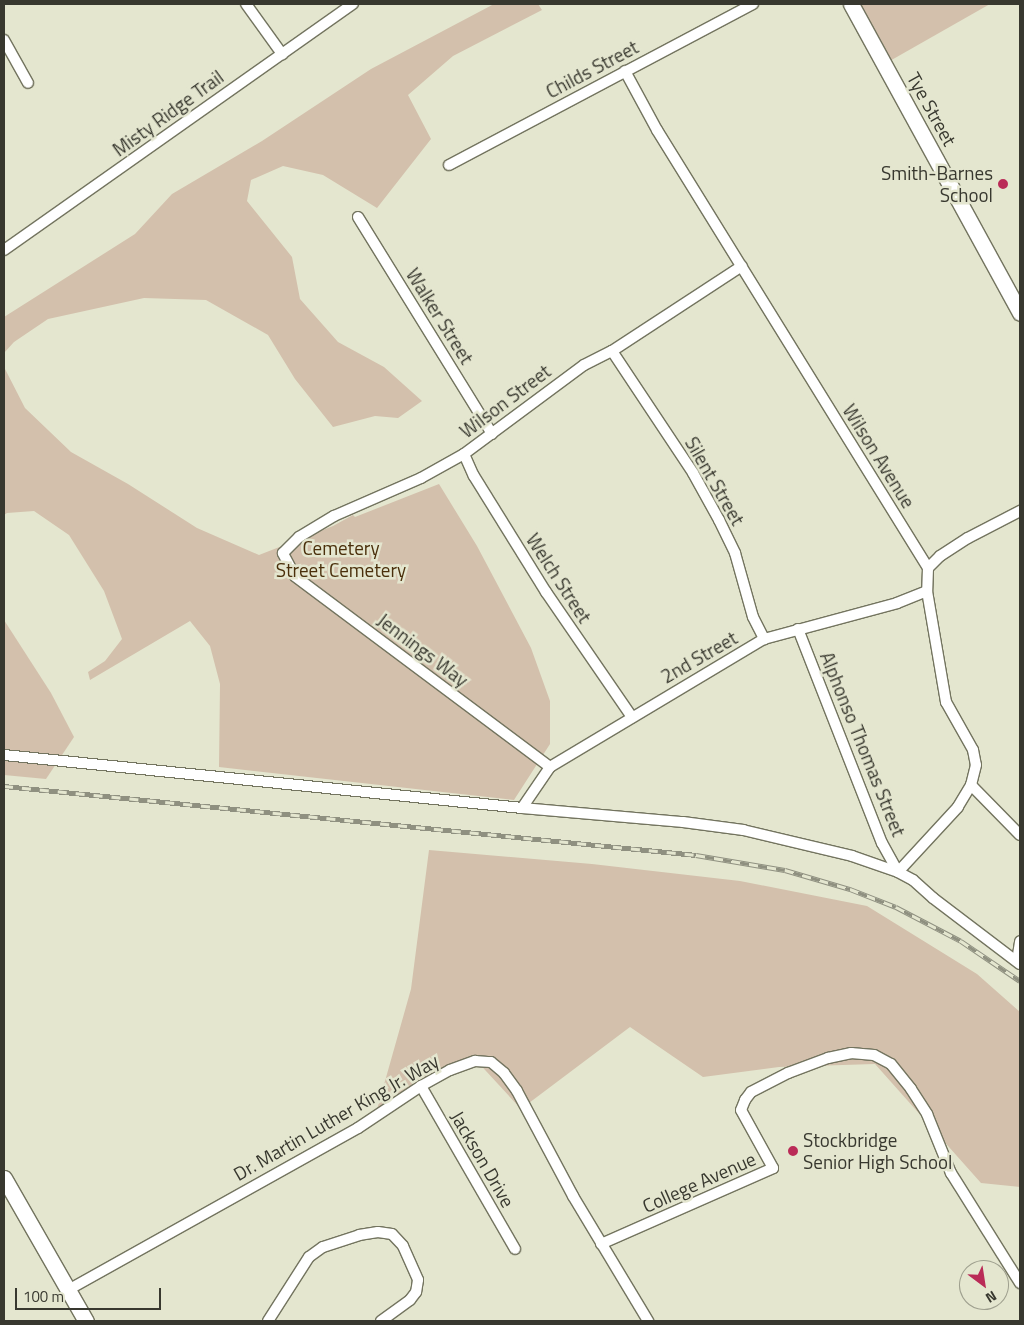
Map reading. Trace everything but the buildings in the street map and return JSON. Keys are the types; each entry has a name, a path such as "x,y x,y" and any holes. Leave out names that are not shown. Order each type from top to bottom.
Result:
{"street":[{"path":"246,4 282,54"},
{"name":"Misty Ridge Trail","path":"4,250 353,4"},
{"name":"Childs Street","path":"449,166 753,4"},
{"name":"Tye Street","path":"851,4 1020,313"},
{"path":"4,40 28,83"},
{"name":"Wilson Avenue","path":"625,71 657,130 928,568"},
{"name":"Walker Street","path":"358,217 492,434"},
{"name":"Wilson Street","path":"283,553 299,536 334,516 421,478 464,454 584,365 612,351 742,266"},
{"name":"Silent Street","path":"612,351 693,473 719,520 735,553 753,617 764,639"},
{"name":"Welch Street","path":"464,454 474,476 536,577 632,716"},
{"path":"898,872 958,807 971,785 976,765 973,750 946,702 927,591 928,568 940,556 1020,511"},
{"name":"Jennings Way","path":"283,553 295,576 550,767"},
{"name":"2nd Street","path":"522,808 550,767 632,716 764,639 897,603 927,591"},
{"name":"Alphonso Thomas Street","path":"798,629 882,843 898,872"},
{"path":"4,755 522,808 684,822 743,830 852,856 898,872 913,880 933,898 1019,963"},
{"path":"971,785 1020,835"},
{"path":"1019,963 1020,940"},
{"name":"College Avenue","path":"601,1244 773,1168 741,1110 745,1100 752,1092 788,1072 828,1058 859,1054 874,1055 891,1064 911,1089 927,1114 951,1173 1020,1283"},
{"name":"Dr. Martin Luther King Jr. Way","path":"68,1290 358,1128 421,1086 450,1070 475,1061 491,1062 504,1073 516,1091 601,1244 648,1321"},
{"name":"Jackson Drive","path":"421,1086 515,1249"},
{"path":"4,1178 86,1321"},
{"path":"268,1321 309,1257 323,1247 359,1235 378,1232 392,1234 403,1246 418,1280 416,1292 410,1300 388,1319"}],"green space":[{"path":"494,4 538,4 542,10 453,56 408,95 431,139 377,208 323,175 283,166 251,180 247,201 292,257 300,299 338,342 384,367 422,401 398,418 375,416 333,427 295,379 268,335 206,300 144,298 48,319 14,342 4,353 4,317 135,234 172,194 262,141 371,69"},
{"path":"858,4 990,4 888,62"},
{"name":"Cemetery Street Cemetery","path":"4,367 25,408 71,452 128,484 197,528 259,555 333,526 353,515 355,517 439,484 477,546 531,648 550,701 550,744 514,800 219,767 220,684 210,646 190,621 90,680 88,672 105,661 122,639 104,591 69,535 34,511 7,513 4,515"},
{"path":"4,620 51,693 74,737 46,779 4,775"},
{"path":"429,850 592,864 740,881 867,906 977,974 1020,1012 1020,1187 981,1183 875,1064 779,1067 703,1077 630,1027 521,1109 474,1058 376,1113 411,989"}],"railway":[{"path":"4,786 696,855 785,870 850,889 896,907 961,941 1020,981"}],"place":[{"name":"Smith-Barnes School","path":"1003,184"},
{"name":"Stockbridge Senior High School","path":"793,1151"}]}
